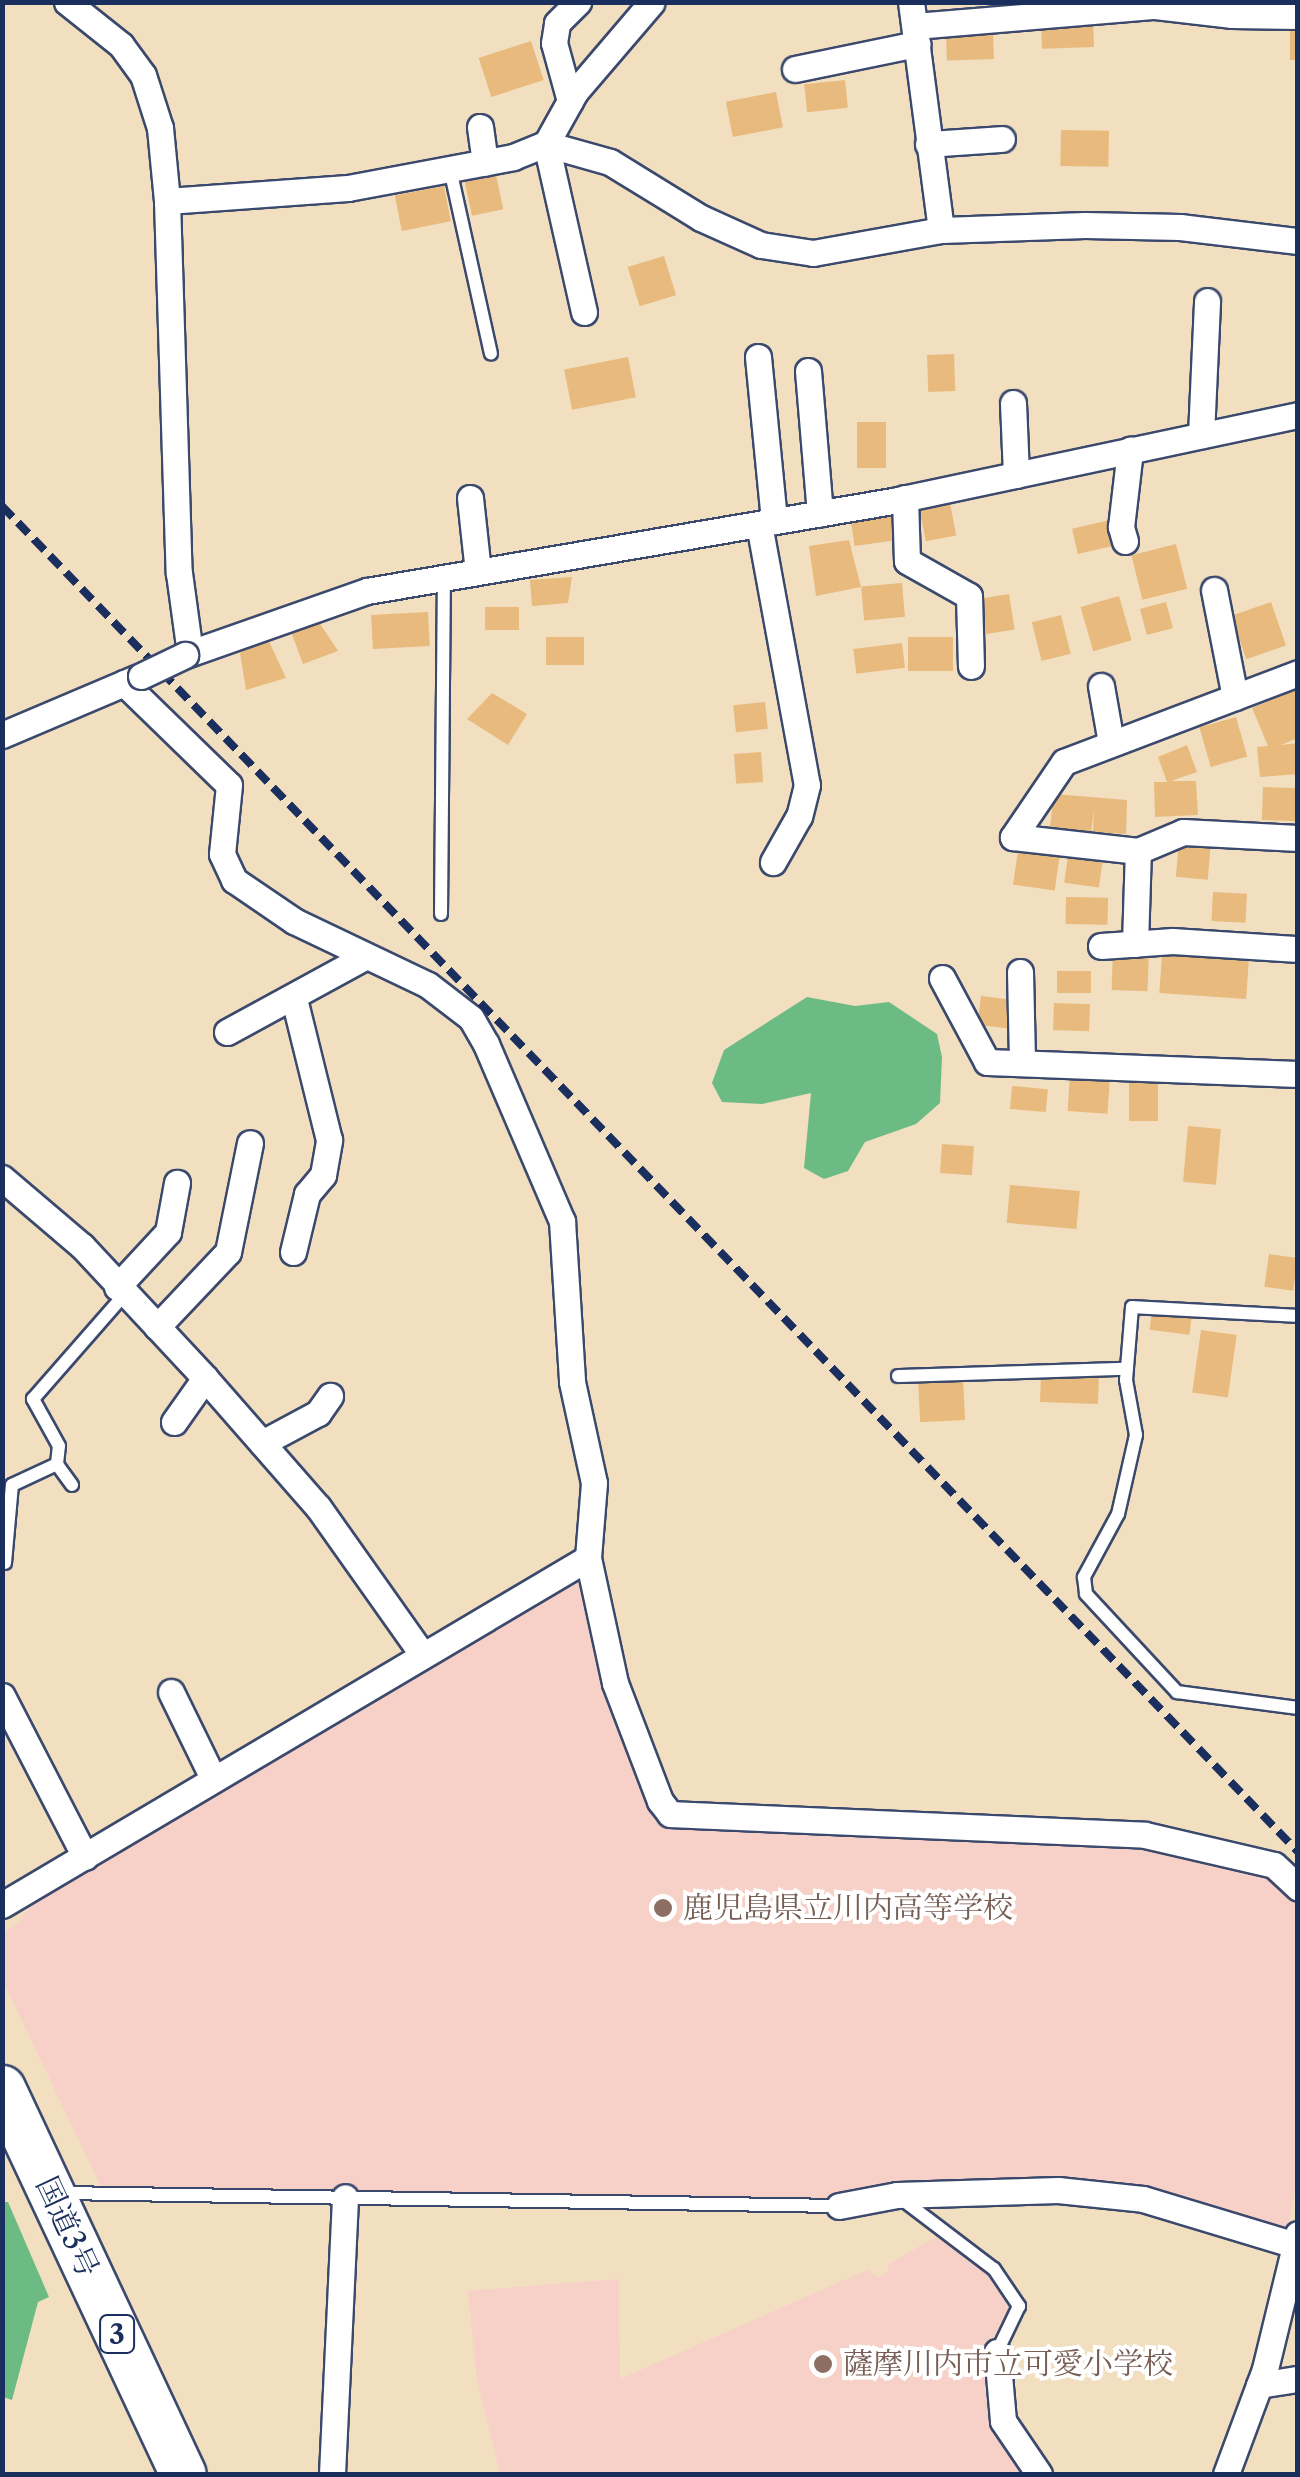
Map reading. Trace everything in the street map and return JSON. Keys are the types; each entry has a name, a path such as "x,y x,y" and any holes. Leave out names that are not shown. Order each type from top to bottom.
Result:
{"highway":[{"name":"国道3号","path":"2,2088 183,2474"}],"street":[{"path":"68,2 122,45 143,75 160,128 168,201 179,572 188,654"},
{"path":"570,101 554,44 557,23 578,2"},
{"path":"795,69 914,24 1155,6 1298,16"},
{"path":"584,312 546,144 570,101 641,8"},
{"path":"914,24 941,230"},
{"path":"480,127 486,163"},
{"path":"928,144 1002,139"},
{"path":"168,201 348,188 486,163 546,144 610,162 701,218 761,245 813,253 941,230 1180,228 1298,241"},
{"path":"1201,435 1208,301"},
{"path":"758,357 766,522 807,786 799,816 773,862"},
{"path":"808,372 820,513"},
{"path":"1013,403 1016,474"},
{"path":"2,735 188,654 367,591 906,498 1298,415"},
{"path":"1125,542 1121,527 1130,450"},
{"path":"470,498 478,572"},
{"path":"906,498 906,561 969,596 971,666"},
{"path":"959,590 987,587"},
{"path":"1214,590 1235,697"},
{"path":"1298,673 1064,762 1013,837 1138,851 1183,832 1298,838"},
{"path":"133,679 229,785 222,854 234,880 294,922 428,985 471,1018 554,1194 562,1221 572,1382 594,1483 588,1558 616,1683 660,1801 670,1814 1144,1835 1274,1866 1298,1887"},
{"path":"1101,686 1111,744"},
{"path":"1135,944 1138,851"},
{"path":"1100,946 1173,941 1298,949"},
{"path":"226,1032 294,999 364,958"},
{"path":"1020,972 1022,1061"},
{"path":"942,978 987,1062 1298,1074"},
{"path":"293,1252 307,1194 323,1175 329,1140 294,999"},
{"path":"157,1328 228,1252 250,1143"},
{"path":"2,1178 82,1246 120,1291 206,1378 318,1506 422,1654"},
{"path":"120,1291 168,1232 177,1183"},
{"path":"174,1422 206,1378"},
{"path":"262,1442 318,1413 330,1396"},
{"path":"2,1904 588,1558"},
{"path":"170,1692 213,1778"},
{"path":"2,1696 85,1857"},
{"path":"839,2206 897,2195 1058,2190 1143,2199 1296,2239 1259,2385 1226,2474"},
{"path":"332,2474 344,2197"},
{"path":"998,2352 1003,2422 1040,2474"},
{"path":"1259,2385 1298,2379"}],"lane":[{"path":"450,169 491,354"},
{"path":"442,914 444,578"},
{"path":"56,1464 60,1446 34,1399 120,1291"},
{"path":"1298,1316 1132,1307 1127,1370 1136,1435 1118,1514 1084,1577 1086,1594 1177,1692 1298,1708"},
{"path":"898,1376 1127,1370"},
{"path":"56,1464 72,1484"},
{"path":"4,1563 12,1484 56,1464"},
{"path":"52,2193 839,2206"},
{"path":"897,2195 994,2269 1018,2306 998,2352"}],"shaded area":[{"name":"鹿児島県立川内高等学校","path":"571,1578 588,1590 660,1819 1126,1840 1271,1870 1297,1895 1297,2181 1286,2235 1149,2195 837,2200 101,2187 3,1981 3,1933 20,1921 39,1894"},
{"name":"薩摩川内市立可愛小学校","path":"937,2236 992,2275 1009,2310 992,2349 1030,2474 500,2474 477,2380 468,2291 619,2279 620,2379 869,2269 878,2278 888,2271 889,2264"}],"green space":[{"path":"807,997 855,1006 889,1002 937,1034 942,1057 940,1103 916,1124 865,1142 848,1171 824,1179 804,1168 811,1093 762,1104 722,1102 712,1083 724,1050"},
{"path":"3,2202 8,2202 49,2297 38,2302 12,2400 3,2397"}],"building":[{"path":"1093,18 1094,47 1042,49 1041,20"},
{"path":"1290,28 1298,28 1298,60 1290,60"},
{"path":"993,33 994,59 947,61 946,35"},
{"path":"531,41 544,80 491,97 479,58"},
{"path":"845,80 848,108 807,112 804,84"},
{"path":"776,92 783,127 733,137 726,102"},
{"path":"1061,130 1109,131 1108,167 1060,166"},
{"path":"495,170 503,209 472,216 464,177"},
{"path":"444,186 451,221 402,231 395,196"},
{"path":"664,256 676,295 640,306 628,267"},
{"path":"954,354 955,391 928,392 927,355"},
{"path":"628,357 636,397 572,410 564,369"},
{"path":"857,422 886,422 886,468 857,468"},
{"path":"950,503 956,535 926,541 920,509"},
{"path":"896,511 900,540 854,546 850,517"},
{"path":"1110,520 1116,545 1078,554 1072,529"},
{"path":"849,540 861,587 816,596 809,546"},
{"path":"1176,544 1187,589 1142,600 1131,555"},
{"path":"572,577 568,603 532,606 530,580"},
{"path":"902,583 905,617 864,620 861,587"},
{"path":"1009,594 1015,630 985,634 979,599"},
{"path":"1119,596 1132,640 1093,651 1081,607"},
{"path":"1166,602 1173,628 1147,635 1140,609"},
{"path":"1271,602 1286,645 1246,659 1231,616"},
{"path":"485,607 519,607 519,630 485,630"},
{"path":"428,612 430,646 373,649 371,615"},
{"path":"1061,615 1071,654 1042,661 1032,622"},
{"path":"317,619 338,651 303,664 290,629"},
{"path":"267,637 286,678 246,690 240,653"},
{"path":"546,637 584,637 584,665 546,665"},
{"path":"908,637 953,637 953,671 908,671"},
{"path":"902,643 905,668 856,674 853,649"},
{"path":"1298,689 1298,738 1281,745 1298,743 1298,774 1260,777 1257,747 1268,746 1252,708"},
{"path":"492,693 527,714 508,745 467,719"},
{"path":"765,702 768,729 736,732 733,705"},
{"path":"1236,717 1247,756 1211,767 1199,727"},
{"path":"1187,745 1197,772 1171,781 1196,781 1198,815 1155,817 1154,782 1167,782 1158,757"},
{"path":"761,752 763,782 736,784 734,754"},
{"path":"1263,787 1298,788 1297,821 1262,820"},
{"path":"1054,794 1127,800 1126,834 1093,832 1094,810 1090,841 1049,835"},
{"path":"1179,841 1211,844 1208,880 1176,877"},
{"path":"1018,850 1060,856 1055,891 1013,885"},
{"path":"1068,856 1103,861 1099,888 1064,883"},
{"path":"1213,892 1247,894 1245,923 1211,921"},
{"path":"1066,897 1108,898 1108,925 1066,924"},
{"path":"1113,949 1149,950 1148,991 1112,990"},
{"path":"1162,955 1249,961 1246,999 1159,993"},
{"path":"1057,971 1091,971 1091,993 1057,993"},
{"path":"981,996 1012,1000 1008,1029 977,1025"},
{"path":"1054,1003 1090,1004 1089,1031 1053,1030"},
{"path":"1070,1076 1110,1079 1107,1114 1068,1111"},
{"path":"1129,1078 1158,1078 1158,1121 1129,1121"},
{"path":"1012,1086 1048,1089 1046,1112 1010,1109"},
{"path":"1188,1126 1221,1129 1216,1185 1183,1182"},
{"path":"942,1144 974,1146 972,1175 940,1173"},
{"path":"1010,1185 1080,1191 1076,1229 1007,1223"},
{"path":"1269,1254 1298,1258 1293,1291 1264,1287"},
{"path":"1152,1311 1192,1316 1189,1335 1150,1330"},
{"path":"1201,1330 1237,1335 1228,1397 1192,1392"},
{"path":"1041,1374 1099,1376 1098,1404 1040,1402"},
{"path":"963,1379 965,1420 920,1422 918,1381"}],"railway":[{"path":"2,506 1298,1852"}],"place":[{"name":"鹿児島県立川内高等学校","path":"663,1908"},
{"name":"薩摩川内市立可愛小学校","path":"823,2364"}]}
